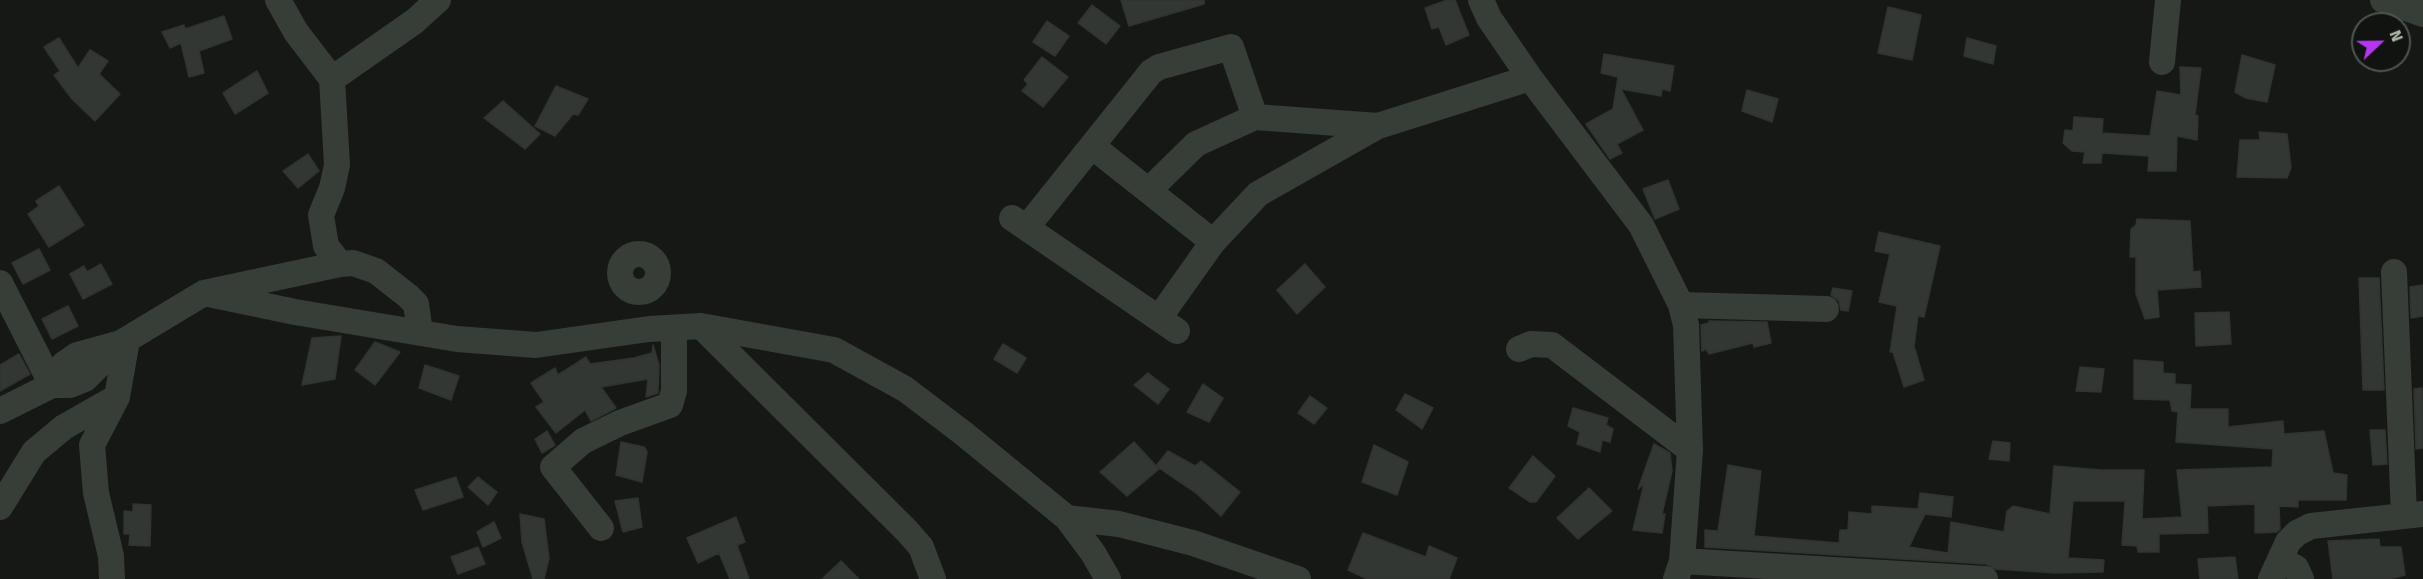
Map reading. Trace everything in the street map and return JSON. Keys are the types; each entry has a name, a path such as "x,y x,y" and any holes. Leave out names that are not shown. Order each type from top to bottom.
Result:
{"street":[{"path":"279,0 296,32 332,80 337,165 332,188 321,215 326,246 340,264"},
{"path":"332,80 415,21 438,0"},
{"path":"1481,0 1489,18 1530,78 1641,225 1681,305 1686,325 1690,450 1679,570 1985,579"},
{"path":"2162,62 2168,0"},
{"path":"2383,0 2423,14"},
{"path":"1256,117 1233,51 1227,47 1159,67 1152,72 1092,146 1020,223 1168,325 1212,242 1258,194 1378,126 1530,78"},
{"path":"1149,190 1196,144 1256,117 1378,126"},
{"path":"1092,146 1212,242"},
{"path":"0,411 52,385 70,385 85,380 124,342 204,293 340,264 352,263 376,271 408,296 416,304 420,332"},
{"path":"2275,569 2289,542 2297,533 2311,526 2414,514 2394,272"},
{"path":"0,283 52,385"},
{"path":"643,292 649,329"},
{"path":"204,293 295,312 457,339 536,345 649,329 701,326 834,350 905,389 1067,518 1108,579"},
{"path":"1681,305 1826,309"},
{"path":"701,326 907,531 921,547 933,579"},
{"path":"601,528 553,467 583,441 620,423 670,405 674,391 674,328"},
{"path":"112,579 111,555 96,494 92,445 117,397 124,342"},
{"path":"1519,349 1531,344 1552,345 1690,450"},
{"path":"0,507 34,452 64,427 117,397"},
{"path":"1067,518 1119,524 1193,543 1298,579"},
{"path":"2275,569 2296,568 2301,579"}],"building":[{"path":"1121,0 1204,0 1204,4 1129,26"},
{"path":"1447,0 1455,0 1469,35 1446,45 1439,27 1432,29 1425,8"},
{"path":"1092,5 1120,26 1106,44 1078,23"},
{"path":"1888,7 1921,15 1912,60 1878,53"},
{"path":"224,16 232,39 199,51 204,73 189,77 181,43 170,48 162,32 184,25 185,29"},
{"path":"1047,21 1069,36 1055,56 1033,42"},
{"path":"59,38 78,68 90,50 108,61 99,74 120,94 95,121 72,99 54,75 60,71 44,47"},
{"path":"1967,38 1996,46 1993,64 1964,56"},
{"path":"1604,54 1674,66 1670,91 1662,89 1661,96 1621,89 1643,130 1617,144 1622,153 1610,159 1586,124 1613,109 1618,77 1601,73"},
{"path":"2242,55 2275,65 2267,102 2246,98 2235,92"},
{"path":"1042,57 1068,77 1043,107 1022,91 1028,84 1024,80"},
{"path":"2180,67 2201,68 2195,115 2198,116 2197,140 2177,136 2176,171 2148,171 2149,156 2102,153 2101,163 2083,163 2085,152 2072,151 2063,143 2065,130 2073,131 2074,117 2103,119 2102,133 2150,136 2157,91 2181,95"},
{"path":"257,71 268,93 235,114 223,93"},
{"path":"556,86 588,99 578,115 573,114 555,136 535,126"},
{"path":"1747,90 1778,99 1772,122 1742,111"},
{"path":"503,101 540,134 525,149 484,118"},
{"path":"2259,132 2287,134 2291,168 2287,178 2237,177 2240,140 2260,140"},
{"path":"308,154 319,171 298,188 283,171"},
{"path":"1668,180 1679,209 1655,219 1643,189"},
{"path":"59,186 84,225 49,247 28,214 39,206 36,201"},
{"path":"2137,219 2190,221 2193,272 2200,271 2201,287 2157,290 2159,317 2145,319 2136,294 2136,257 2130,257 2131,229 2136,225"},
{"path":"1879,232 1940,246 1924,317 1918,316 1914,346 1924,380 1904,387 1893,352 1890,352 1897,306 1879,302 1890,254 1875,251"},
{"path":"39,249 50,270 23,284 12,263"},
{"path":"101,264 112,284 83,299 70,274 84,266 87,272"},
{"path":"1305,264 1325,287 1297,314 1277,290"},
{"path":"2359,278 2379,278 2384,390 2363,390"},
{"path":"2423,285 2423,316 2411,318 2410,287"},
{"path":"1833,288 1852,291 1848,311 1841,310 1839,301 1831,295"},
{"path":"68,306 78,326 52,339 42,319"},
{"path":"2229,312 2231,344 2196,346 2195,313"},
{"path":"1709,321 1767,322 1771,343 1754,347 1753,343 1709,354 1706,349 1702,351 1701,325"},
{"path":"341,336 335,379 302,385 312,338"},
{"path":"375,342 400,352 375,385 355,370"},
{"path":"1003,344 1026,358 1017,373 994,359"},
{"path":"653,345 659,365 658,393 646,397 648,379 601,387 616,408 591,421 585,410 556,433 536,407 544,402 531,383 555,368 558,375 586,357 590,364 634,358 652,353"},
{"path":"19,354 30,374 0,391 0,365"},
{"path":"2134,360 2163,362 2163,373 2175,374 2175,384 2191,385 2190,409 2228,409 2228,427 2283,421 2284,434 2324,431 2333,473 2347,475 2346,500 2298,500 2298,507 2279,506 2280,529 2277,532 2255,533 2255,504 2207,506 2208,533 2159,534 2159,552 2138,552 2137,546 2122,545 2125,501 2073,501 2068,558 2104,560 2103,572 2055,573 1995,569 1986,564 1705,547 1705,530 1718,531 1728,465 1761,471 1754,536 1839,543 1840,530 1848,530 1849,512 1872,514 1872,506 1918,509 1920,493 1953,497 1951,517 1925,514 1909,547 1948,553 1951,522 2004,532 2007,511 2013,506 2050,514 2054,466 2101,470 2144,470 2142,519 2182,517 2177,470 2272,467 2273,449 2176,442 2178,412 2172,411 2170,400 2134,399"},
{"path":"425,365 459,376 451,400 419,388"},
{"path":"2080,367 2104,369 2101,392 2076,391"},
{"path":"1148,373 1169,389 1158,404 1134,385"},
{"path":"1203,384 1223,398 1209,422 1187,412"},
{"path":"2422,388 2423,448 2416,449 2414,389"},
{"path":"1405,394 1433,408 1422,429 1396,410"},
{"path":"1310,396 1327,408 1314,424 1298,413"},
{"path":"1573,408 1608,418 1606,425 1613,429 1610,442 1602,440 1600,452 1577,444 1580,432 1568,426"},
{"path":"2370,430 2385,430 2387,464 2373,465"},
{"path":"547,431 555,445 542,453 535,439"},
{"path":"1993,441 2010,443 2009,461 1989,459"},
{"path":"621,442 644,447 647,452 642,482 616,475"},
{"path":"1134,442 1159,469 1127,496 1100,472"},
{"path":"1654,444 1670,453 1672,471 1662,514 1665,514 1662,533 1633,530 1644,484 1638,489"},
{"path":"1374,445 1408,462 1397,495 1362,482"},
{"path":"1168,451 1195,466 1201,461 1240,492 1221,516 1196,493 1156,466"},
{"path":"1533,456 1555,476 1536,502 1530,502 1509,488"},
{"path":"456,477 463,497 423,510 415,490"},
{"path":"478,477 497,492 488,505 468,487"},
{"path":"1589,488 1612,511 1578,539 1557,518"},
{"path":"638,498 642,527 623,532 615,501"},
{"path":"133,504 151,505 150,546 129,545 130,534 124,534 124,511 133,512"},
{"path":"520,514 544,519 549,558 544,579 533,579 522,542"},
{"path":"736,517 745,542 737,545 749,579 730,579 719,553 698,563 687,538"},
{"path":"494,522 501,538 483,547 477,532"},
{"path":"1363,533 1426,557 1429,546 1457,558 1449,579 1367,579 1348,570"},
{"path":"2379,539 2380,547 2401,547 2405,575 2390,579 2333,579 2328,541"},
{"path":"478,547 485,564 458,574 451,557"},
{"path":"2235,557 2238,579 2200,579 2198,559"},
{"path":"841,561 859,579 822,579"}]}
